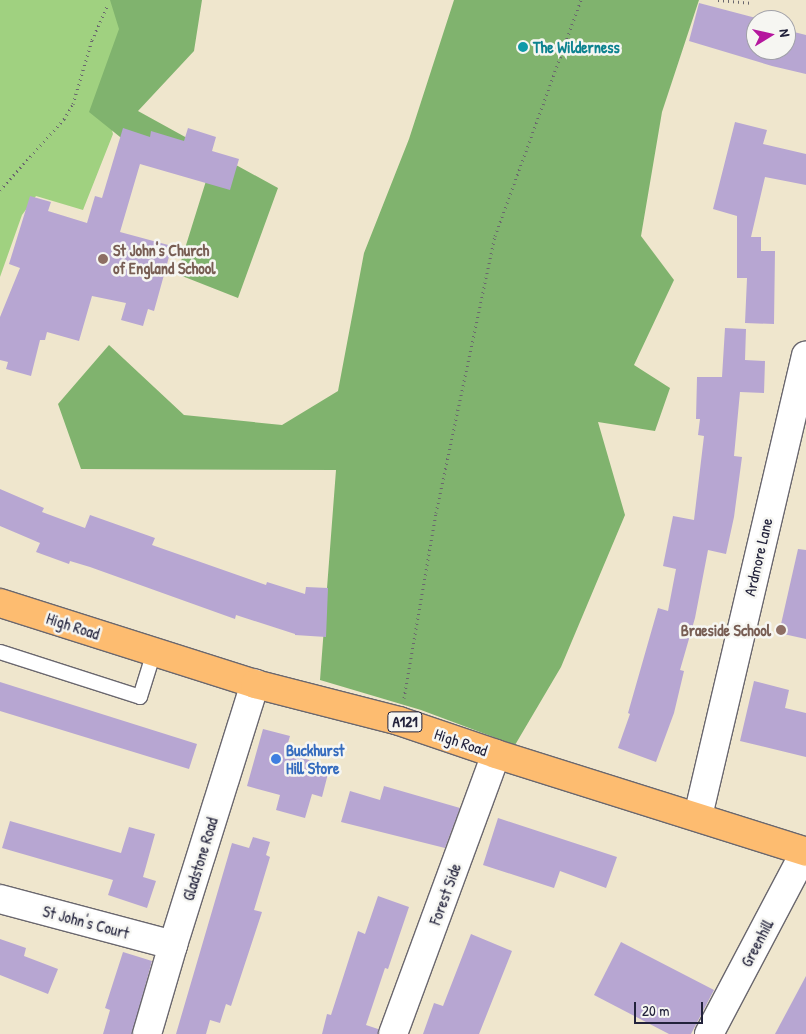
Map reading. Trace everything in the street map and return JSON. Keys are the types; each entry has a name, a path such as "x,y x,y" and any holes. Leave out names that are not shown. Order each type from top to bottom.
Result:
{"main road":[{"name":"High Road","path":"0,603 255,684 400,720 496,754 698,816 805,852"}],"street":[{"name":"Ardmore Lane","path":"698,816 801,394 806,356"},
{"name":"Gladstone Road","path":"147,1034 172,945 255,684"},
{"name":"Forest Side","path":"393,1034 496,754"},
{"name":"Greenhill","path":"709,1034 805,852"},
{"name":"St John's Court","path":"0,899 172,945"}],"lane":[{"path":"0,652 140,697 154,652"}],"path":[{"path":"400,720 436,513 495,236 581,0"},
{"path":"718,0 752,3"},
{"path":"0,190 64,119 73,104 92,40 108,4"}],"green space":[{"path":"0,0 114,0 147,10 110,122 113,134 83,210 36,196 22,215 0,277"},
{"path":"110,0 202,0 194,51 138,111 278,188 238,298 177,274 206,181 130,145 89,112 119,29"},
{"path":"454,0 699,0 662,112 641,236 674,280 634,365 670,388 655,431 598,422 625,515 561,667 515,745 421,710 320,680 336,470 81,469 58,404 109,345 184,415 282,425 338,391 364,253 409,139"}],"building":[{"path":"699,3 746,15 746,58 689,41"},
{"path":"796,32 806,35 806,74 752,60 796,60"},
{"path":"735,122 767,130 763,144 806,154 806,185 765,177 751,237 761,237 761,251 775,251 774,324 745,323 747,278 737,278 737,216 713,209"},
{"path":"123,128 150,137 151,131 184,141 188,128 216,137 212,151 239,159 230,190 140,164 120,232 172,246 154,311 148,309 143,326 121,320 126,303 92,296 79,341 47,332 45,340 40,340 31,376 6,369 8,362 0,360 0,317 20,268 9,264 30,196 51,202 48,211 87,223 95,196 102,198"},
{"path":"725,328 746,329 745,360 765,361 764,393 740,392 734,456 742,457 734,517 726,554 708,550 695,618 680,670 684,671 674,713 656,762 618,748 630,714 628,713 658,608 668,611 676,569 663,566 673,516 694,520 704,436 698,435 700,419 696,419 697,377 722,377"},
{"path":"0,489 44,508 42,512 85,528 90,515 155,538 152,545 266,585 267,582 305,594 306,587 328,588 326,637 295,635 236,615 235,619 90,567 70,561 69,564 36,552 40,543 0,526"},
{"path":"798,549 806,550 806,639 779,633"},
{"name":"Braeside School","path":"754,681 789,690 785,708 806,713 806,757 740,741"},
{"path":"0,682 197,744 189,769 0,711"},
{"path":"263,729 290,736 285,753 330,766 322,797 312,794 305,818 276,810 280,795 247,786"},
{"path":"384,786 460,808 445,848 341,822 350,791 380,800"},
{"path":"498,818 617,857 606,888 560,871 554,888 483,865"},
{"path":"10,821 121,853 129,827 155,834 143,877 156,881 147,908 108,895 113,880 2,848"},
{"path":"253,837 270,842 266,855 270,857 254,910 262,912 231,1006 226,1004 220,1023 210,1020 206,1034 176,1034 232,843 249,848"},
{"path":"378,896 409,907 388,969 385,968 366,1025 378,1029 378,1034 322,1034 327,1014 331,1015 358,931 365,934"},
{"path":"471,934 512,951 479,1034 423,1034 434,1003 443,1006"},
{"path":"0,939 26,948 24,956 58,969 48,994 0,975"},
{"path":"621,942 714,990 691,1034 669,1034 594,995"},
{"path":"123,952 152,961 132,1034 103,1034 110,1010 105,1008"},
{"path":"806,976 806,1034 775,1034"}],"place":[{"name":"The Wilderness","path":"523,47"},
{"name":"St John's Church of England School","path":"103,259"},
{"name":"Braeside School","path":"781,630"},
{"name":"Buckhurst Hill Store","path":"276,759"}]}
